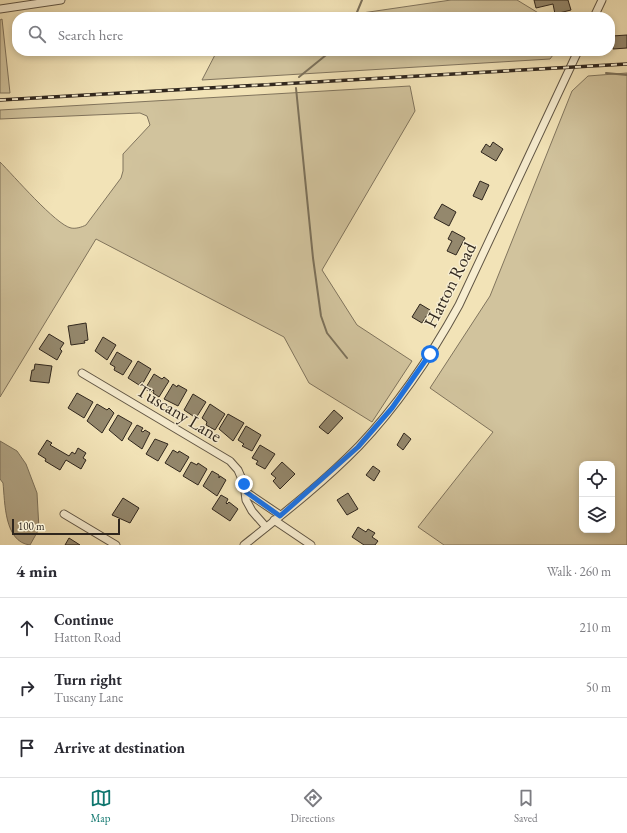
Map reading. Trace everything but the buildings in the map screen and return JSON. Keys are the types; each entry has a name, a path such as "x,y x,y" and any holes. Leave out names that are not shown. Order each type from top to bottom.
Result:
{"street":[{"path":"0,8 61,0"},
{"path":"596,12 602,0"},
{"name":"Hatton Road","path":"244,545 338,467 368,436 404,392 430,354 445,331 474,274 576,56"},
{"name":"Tuscany Lane","path":"82,373 230,461 238,470 244,484 246,500 266,527"},
{"path":"246,492 312,545"},
{"path":"64,514 116,545"}],"shaded area":[{"path":"451,0 517,0 537,12 369,12"},
{"path":"2,19 10,93 0,93 0,20"},
{"path":"214,56 552,56 550,59 202,80"},
{"path":"627,73 627,545 444,545 418,527 493,432 430,388 490,296 572,91 588,76"},
{"path":"410,86 415,111 322,270 357,325 412,361 372,422 309,383 284,337 96,239 0,397 0,162 55,218 71,228 79,228 86,225 121,178 123,171 123,154 150,125 147,116 140,113 0,119 0,110"},
{"path":"0,441 17,451 26,464 37,493 39,529 30,545 21,542 15,537 8,520 3,483 0,479"}],"waterway":[{"path":"357,12 362,0"},
{"path":"299,77 325,56"},
{"path":"606,73 627,75"},
{"path":"296,88 313,258 321,316 327,333 347,358"}],"railway":[{"path":"0,100 627,64"}],"route":[{"path":"244,484 246,492 280,516 338,467 373,431 414,379 430,354"}]}
